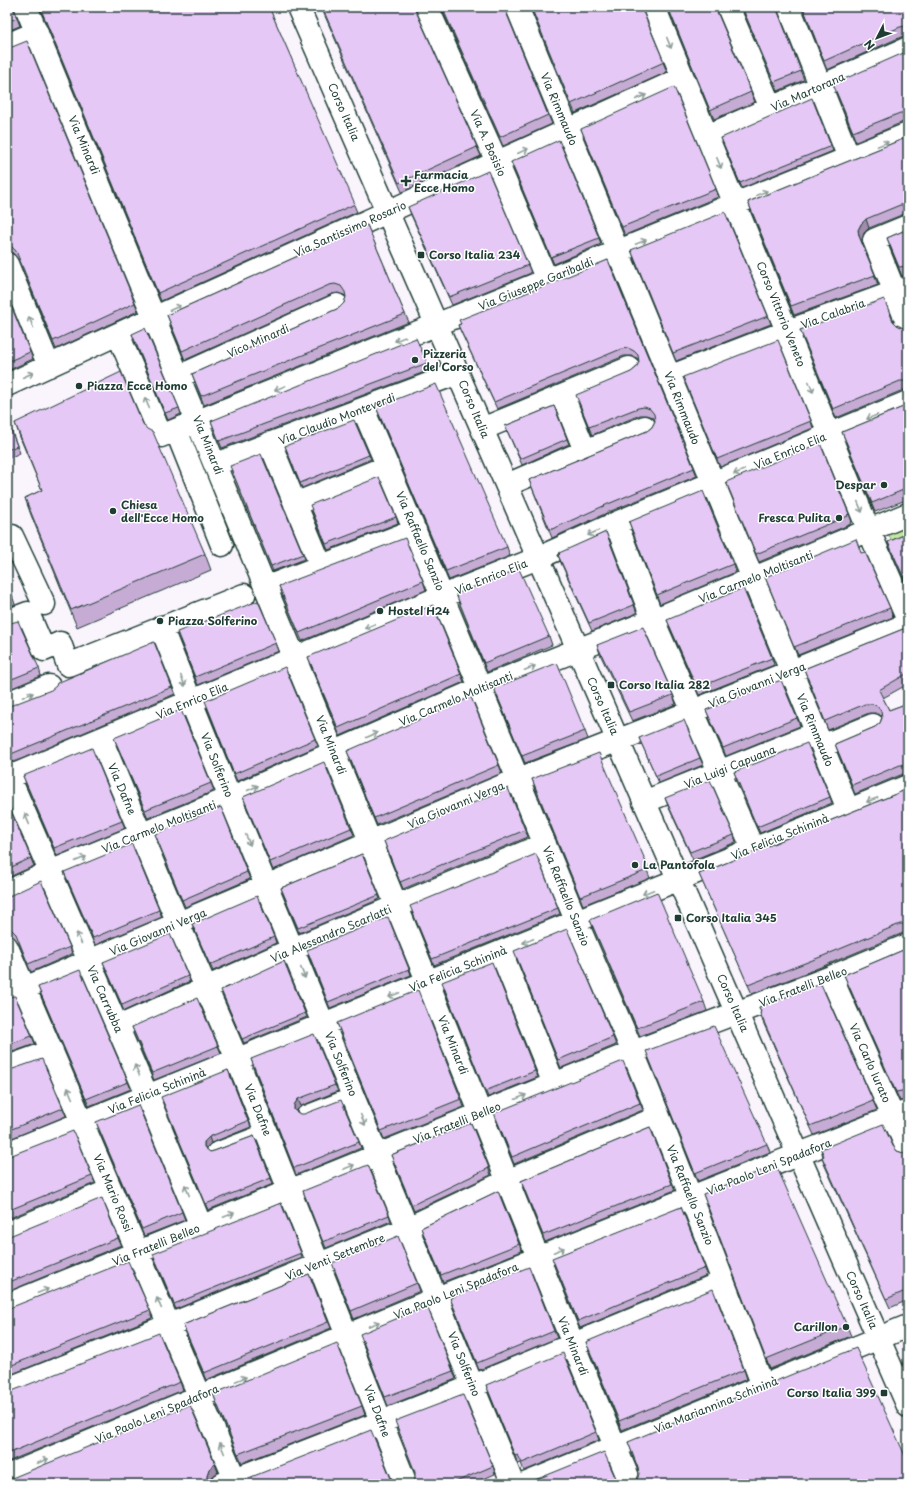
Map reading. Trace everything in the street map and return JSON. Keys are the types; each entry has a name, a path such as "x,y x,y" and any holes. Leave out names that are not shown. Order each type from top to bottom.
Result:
{"street":[{"name":"Via Minardi","path":"26,7 267,588 428,982 537,1259 630,1484"},
{"name":"Corso Italia","path":"298,7 908,1406"},
{"name":"Via A. Bosisio","path":"427,7 497,162 547,280"},
{"name":"Via Rimmaudo","path":"517,7 712,483 753,577 790,672 848,809"},
{"name":"Corso Vittorio Veneto","path":"654,7 788,330 869,531 908,620"},
{"path":"728,7 771,108"},
{"path":"789,7 849,158"},
{"path":"7,45 37,32"},
{"name":"Via Martorana","path":"707,136 908,48"},
{"name":"Via Santissimo Rosario","path":"7,385 47,362 122,332 684,78"},
{"name":"Via Giuseppe Garibaldi","path":"170,432 908,134"},
{"path":"908,226 874,240 901,290 908,326"},
{"path":"7,264 47,362"},
{"name":"Via Calabria","path":"669,377 788,330 901,290"},
{"name":"Vico Minardi","path":"180,376 337,305"},
{"path":"122,332 161,436 170,432 222,545"},
{"path":"482,429 629,368"},
{"name":"Via Claudio Monteverdi","path":"216,464 458,373"},
{"path":"563,396 585,451"},
{"name":"Via Enrico Elia","path":"8,776 538,558 616,523 908,402"},
{"name":"Via Raffaello Sanzio","path":"363,408 519,778 576,921 633,1052 690,1198 709,1241 763,1386"},
{"path":"507,485 645,427"},
{"path":"270,443 321,566"},
{"path":"295,504 388,466"},
{"name":"Via Carmelo Moltisanti","path":"7,892 140,834 230,798 481,688 653,620 753,577 908,514"},
{"path":"616,523 653,620 753,848"},
{"path":"267,588 415,530"},
{"path":"10,537 44,604"},
{"path":"13,619 28,613 44,650 60,643 68,665 165,636 244,595"},
{"name":"Via Giovanni Verga","path":"16,991 519,778 693,711 908,624"},
{"name":"Via Solferino","path":"165,636 230,798 513,1484"},
{"path":"7,703 49,686"},
{"name":"Via Luigi Capuana","path":"644,802 720,771 819,739 873,725"},
{"name":"Via Dafne","path":"101,739 140,834 237,1059 406,1484"},
{"name":"Via Carrubba","path":"8,776 118,1027 201,1226"},
{"name":"Via Felicia Schininà","path":"7,1152 428,982 848,809 908,786"},
{"name":"Via Alessandro Scarlatti","path":"118,1027 293,949 545,844"},
{"name":"Via Mario Rossi","path":"7,947 16,991 52,1051 199,1396 231,1482"},
{"name":"Via Fratelli Belleo","path":"7,1305 633,1052 736,1012 906,951"},
{"path":"501,952 554,1084"},
{"name":"Via Carlo Iurato","path":"831,977 901,1114 908,1150"},
{"path":"7,1066 52,1051"},
{"name":"Via Paolo Leni Spadafora","path":"7,1476 437,1298 799,1156 901,1114"},
{"name":"Via Venti Settembre","path":"7,1389 408,1228 507,1182 659,1117"},
{"path":"7,1233 111,1190"},
{"path":"231,1482 473,1386 723,1282"},
{"name":"Via Mariannina Schininà","path":"525,1484 908,1326"}],"lane":[{"path":"304,1113 353,1094"},
{"path":"214,1150 266,1130"}],"green space":[{"path":"908,519 908,544 895,549 886,528"}],"building":[{"path":"7,7 13,7 17,18 7,22"},
{"path":"40,7 269,7 355,204 158,293"},
{"path":"322,7 414,7 477,147 399,183"},
{"path":"442,7 504,7 548,115 500,137"},
{"path":"531,7 641,7 664,62 571,104"},
{"path":"668,7 715,7 751,92 710,110"},
{"path":"742,7 776,7 801,71 774,82"},
{"path":"803,7 908,7 908,27 900,27 824,61"},
{"path":"27,41 135,303 53,341 16,251 7,244 7,49"},
{"path":"908,51 908,113 900,113 853,132 833,84"},
{"path":"674,87 716,189 622,227 581,129"},
{"path":"812,98 831,146 740,183 721,138"},
{"path":"908,137 908,205 900,205 866,219 858,230 875,275 791,306 748,202"},
{"path":"559,140 599,238 551,257 511,162"},
{"path":"488,171 528,265 449,297 408,207"},
{"path":"725,212 768,316 673,353 631,250"},
{"path":"367,225 405,314 201,396 192,374 339,308 344,303 346,297 345,292 341,286 335,284 329,285 182,351 167,315"},
{"path":"908,229 908,266 899,267 887,238"},
{"path":"608,260 694,468 550,530 529,480 647,431 652,427 655,421 654,414 650,409 644,407 589,427 576,395 631,372 636,368 639,362 638,355 628,348 621,349 494,402 458,325 461,324 459,320"},
{"path":"7,296 30,352 7,362"},
{"path":"884,299 893,321 903,328 908,328 908,381 900,381 833,409 800,330"},
{"path":"145,328 179,408 165,413 132,334"},
{"path":"416,338 427,363 219,441 211,421"},
{"path":"778,340 811,421 717,459 683,377"},
{"name":"Chiesa dell'Ecce Homo","path":"121,372 143,424 147,429 153,432 205,554 71,610 25,498 42,490 15,423"},
{"path":"436,384 507,547 446,571 376,407"},
{"path":"908,405 908,488 872,503 842,432"},
{"path":"554,406 567,439 520,459 505,426"},
{"path":"7,419 17,446 7,450"},
{"path":"354,420 369,455 300,483 285,446"},
{"path":"820,443 849,514 847,515 848,516 756,554 726,482"},
{"path":"261,454 303,554 271,566 230,466"},
{"path":"379,477 396,517 326,544 310,505"},
{"path":"703,491 733,564 657,595 629,522"},
{"path":"606,532 634,605 589,623 558,555 560,554 559,553"},
{"path":"908,533 908,587 888,542"},
{"path":"405,538 423,581 299,633 279,586"},
{"path":"856,539 861,553 865,552 890,608 794,647 765,577"},
{"path":"519,569 549,636 484,663 456,594"},
{"path":"7,581 13,597 7,599"},
{"path":"743,588 772,658 697,688 667,620"},
{"path":"258,601 276,643 195,677 177,632"},
{"path":"433,605 461,674 338,728 308,657"},
{"path":"18,621 39,668 7,681 7,624"},
{"path":"643,627 673,695 629,712 597,645"},
{"path":"908,627 908,673 879,690 889,710 908,703 908,765 900,765 852,785 835,744 875,727 880,723 882,718 881,711 877,706 865,704 825,721 804,669"},
{"path":"154,642 172,687 11,754 7,752 7,707 51,690 57,683"},
{"path":"557,663 585,731 522,756 494,688"},
{"path":"285,667 315,739 234,774 205,701"},
{"path":"781,680 797,718 723,748 706,710"},
{"path":"471,697 499,765 374,818 347,751"},
{"path":"181,710 211,783 145,810 114,738"},
{"path":"684,720 700,758 656,776 639,738"},
{"path":"807,743 830,797 757,827 734,772"},
{"path":"92,748 122,821 54,848 23,776"},
{"path":"599,753 646,862 644,863 647,870 580,897 532,779"},
{"path":"324,762 351,828 270,862 243,797"},
{"path":"710,780 734,835 690,852 665,798"},
{"path":"508,788 525,830 400,882 384,841"},
{"path":"908,789 908,924 900,924 748,985 699,874"},
{"path":"7,802 31,858 7,869"},
{"path":"221,807 247,872 182,900 155,834"},
{"path":"132,844 159,910 93,938 64,872"},
{"path":"362,854 379,895 298,928 281,888"},
{"path":"536,854 558,908 432,959 410,906"},
{"path":"41,881 70,947 28,964 16,934 7,927 7,896"},
{"path":"657,892 704,1002 637,1028 590,920"},
{"path":"257,896 274,937 210,965 192,924"},
{"path":"388,917 409,969 328,1002 307,950"},
{"path":"567,929 613,1037 558,1060 514,951"},
{"path":"170,934 188,976 122,1005 103,962"},
{"path":"908,948 908,1090 896,1092 844,975"},
{"path":"284,961 305,1013 242,1039 221,990"},
{"path":"492,962 535,1071 485,1091 442,982"},
{"path":"80,970 128,1082 86,1099 38,987"},
{"path":"821,984 873,1101 810,1126 760,1013 759,1007"},
{"path":"418,990 461,1099 381,1131 337,1023"},
{"path":"15,996 32,1036 7,1045 7,997"},
{"path":"197,998 218,1046 152,1073 132,1027"},
{"path":"714,1026 767,1144 695,1173 646,1051"},
{"path":"314,1034 335,1085 298,1099 294,1105 294,1110 300,1114 304,1114 341,1100 359,1142 294,1168 251,1059"},
{"path":"42,1059 63,1108 7,1131 7,1071"},
{"path":"623,1061 640,1103 512,1157 494,1113"},
{"path":"228,1070 248,1121 209,1137 204,1142 204,1147 210,1152 254,1136 271,1178 206,1204 161,1097"},
{"path":"138,1105 182,1212 142,1229 96,1122"},
{"path":"471,1123 489,1168 412,1205 391,1155"},
{"path":"883,1124 893,1146 897,1151 908,1153 908,1290 886,1299 822,1157 824,1156 821,1149"},
{"path":"650,1127 672,1184 543,1235 521,1181"},
{"path":"73,1131 92,1176 7,1211 7,1157"},
{"path":"368,1165 389,1215 323,1242 303,1191"},
{"path":"776,1165 847,1326 766,1359 703,1194"},
{"path":"498,1191 519,1244 441,1275 421,1228"},
{"path":"102,1198 118,1238 7,1283 7,1237"},
{"path":"281,1203 301,1253 174,1304 153,1254"},
{"path":"681,1207 705,1268 578,1321 552,1258"},
{"path":"398,1236 417,1283 351,1311 332,1263"},
{"path":"128,1261 150,1310 7,1367 7,1309"},
{"path":"529,1267 554,1331 477,1363 450,1298"},
{"path":"309,1274 328,1322 204,1373 183,1325"},
{"path":"713,1289 744,1370 619,1421 586,1342"},
{"path":"427,1306 453,1371 385,1397 360,1334"},
{"path":"159,1333 180,1382 7,1454 7,1393"},
{"path":"908,1340 908,1353 903,1342"},
{"path":"337,1343 362,1406 238,1454 213,1394"},
{"path":"856,1348 908,1462 908,1484 631,1484 637,1480 639,1474 628,1442"},
{"path":"563,1353 596,1432 522,1463 518,1455 515,1456 486,1385"},
{"path":"463,1395 493,1466 451,1484 413,1484 415,1472 395,1421"},
{"path":"190,1405 215,1464 209,1469 207,1475 207,1480 210,1484 7,1484 7,1480"},
{"path":"371,1430 394,1484 244,1484 246,1479"},
{"path":"604,1452 615,1477 623,1484 531,1484 530,1482"}],"place":[{"name":"Farmacia Ecce Homo","path":"406,181"},
{"name":"Corso Italia 234","path":"421,255"},
{"name":"Pizzeria del Corso","path":"415,360"},
{"name":"Piazza Ecce Homo","path":"79,386"},
{"name":"Despar","path":"884,485"},
{"name":"Chiesa dell'Ecce Homo","path":"113,511"},
{"name":"Fresca Pulita","path":"839,518"},
{"name":"Hostel H24","path":"380,611"},
{"name":"Piazza Solferino","path":"160,621"},
{"name":"Corso Italia 282","path":"611,685"},
{"name":"La Pantofola","path":"635,865"},
{"name":"Corso Italia 345","path":"678,918"},
{"name":"Carillon","path":"846,1327"},
{"name":"Corso Italia 399","path":"884,1393"}]}
